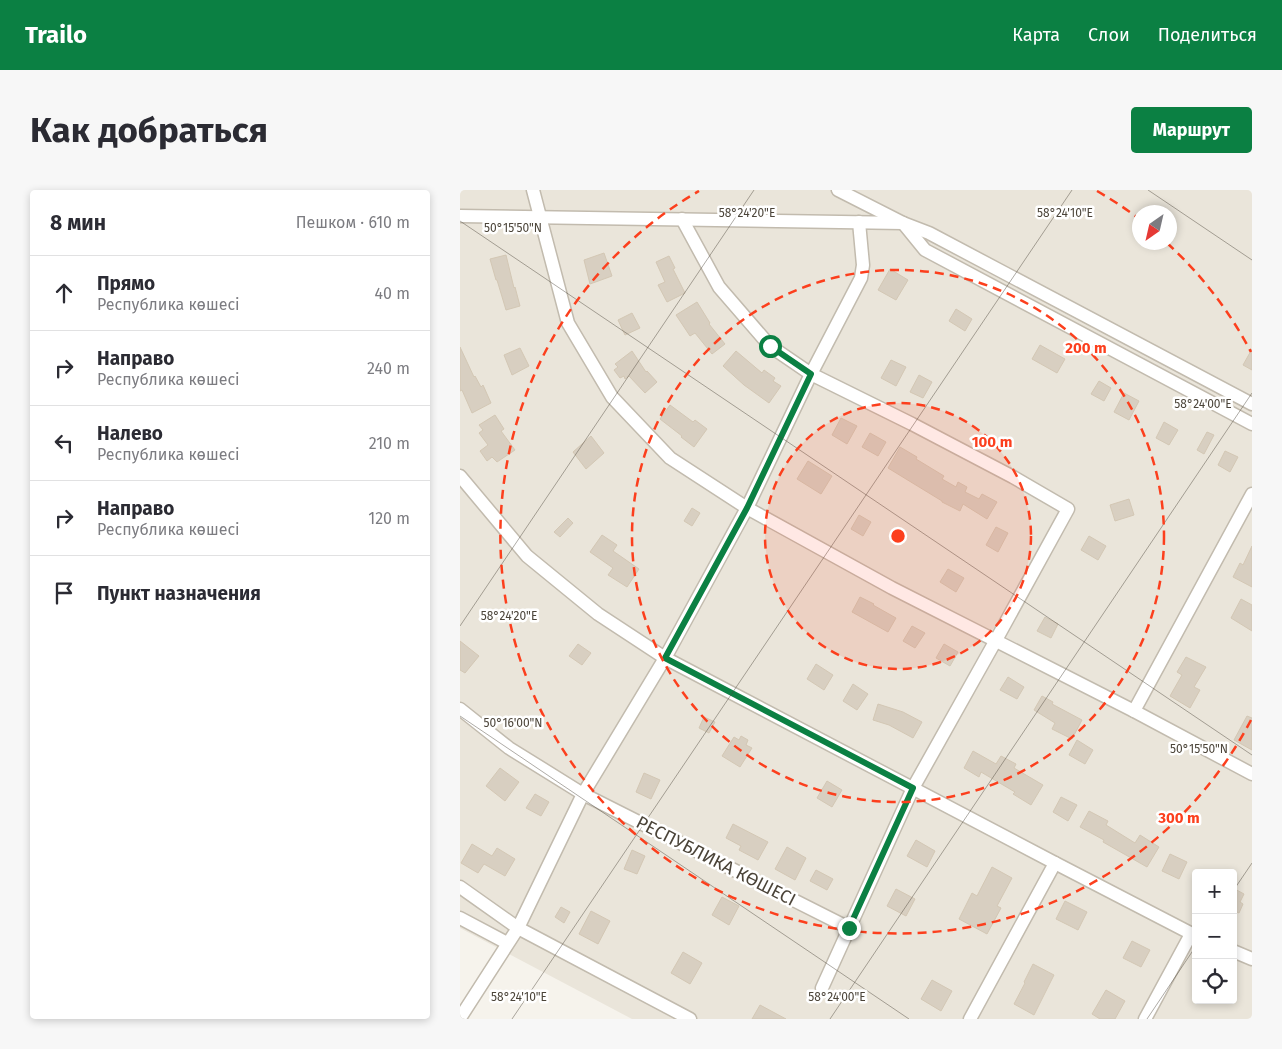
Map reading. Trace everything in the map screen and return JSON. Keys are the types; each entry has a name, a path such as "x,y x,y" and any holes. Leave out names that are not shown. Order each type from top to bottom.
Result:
{"street":[{"path":"533,190 568,323 612,397 670,458 747,508 892,588 1134,711 1252,774"},
{"path":"838,190 903,223 938,237 1252,404"},
{"path":"460,216 903,223 925,250 1252,424"},
{"path":"682,219 720,288 770,346 811,374 1013,477 1068,509 913,788 822,988"},
{"path":"460,1018 518,928 583,794 665,658 747,508 811,374 861,278 863,265 859,222"},
{"path":"460,476 527,556 598,614 665,658 1192,934"},
{"path":"1134,711 1252,494"},
{"name":"РЕСПУБЛИКА КӨШЕСІ","path":"460,708 509,748 583,794 849,928"},
{"path":"970,1019 1055,863"},
{"path":"460,887 518,928 690,1019"},
{"path":"460,918 508,943"},
{"path":"1144,1019 1192,938"},
{"path":"1237,952 1252,958"}],"shaded area":[{"path":"460,190 1252,190 1252,1019 632,1019 460,928"}],"building":[{"path":"604,253 612,276 590,284 584,260"},
{"path":"506,255 520,306 506,310 490,259"},
{"path":"669,256 685,293 667,302 658,285 665,282 656,262"},
{"path":"890,269 908,280 896,300 878,290"},
{"path":"697,302 709,324 725,344 712,354 695,333 690,336 676,315"},
{"path":"956,309 972,319 965,331 949,321"},
{"path":"632,313 640,328 625,335 618,320"},
{"path":"1040,345 1065,359 1057,373 1032,359"},
{"path":"460,347 474,377 481,387 483,385 491,403 472,413 462,390 460,391"},
{"path":"520,348 529,366 512,375 504,355"},
{"path":"1252,349 1252,370 1243,365"},
{"path":"632,351 646,372 657,382 645,393 629,376 625,379 624,376 620,378 614,370 618,367 615,364"},
{"path":"736,351 762,373 764,370 775,378 773,381 781,386 769,403 744,385 723,366"},
{"path":"891,360 906,367 896,386 881,378"},
{"path":"919,375 932,382 923,398 910,392"},
{"path":"1099,381 1111,388 1104,401 1091,394"},
{"path":"1124,393 1139,401 1129,420 1114,412"},
{"path":"670,405 693,422 695,420 707,429 694,447 660,419"},
{"path":"495,415 504,429 501,431 515,450 497,462 492,457 487,461 480,451 488,445 479,433 483,430 479,425"},
{"path":"841,418 857,426 847,444 832,435"},
{"path":"1164,422 1178,430 1169,445 1156,438"},
{"path":"1207,432 1214,435 1204,454 1197,450"},
{"path":"870,433 886,442 878,456 862,447"},
{"path":"591,436 604,453 586,469 573,452"},
{"path":"900,447 944,476 942,479 956,487 958,482 967,487 965,492 979,499 982,494 997,502 987,519 963,504 960,511 942,502 888,468"},
{"path":"1225,451 1238,457 1230,472 1218,465"},
{"path":"808,461 832,476 821,494 797,479"},
{"path":"1129,499 1134,515 1115,521 1110,505"},
{"path":"692,508 700,513 692,526 684,521"},
{"path":"859,515 871,522 863,536 851,529"},
{"path":"568,518 573,523 560,537 554,532"},
{"path":"996,527 1008,533 998,552 986,545"},
{"path":"602,535 617,545 613,551 639,569 627,587 608,575 613,568 590,552"},
{"path":"1089,536 1106,546 1098,560 1081,550"},
{"path":"1252,546 1252,587 1233,577 1240,563 1243,565"},
{"path":"948,569 964,578 956,592 940,582"},
{"path":"860,597 896,618 888,632 852,612"},
{"path":"1241,599 1252,605 1252,631 1231,618"},
{"path":"1045,617 1058,624 1051,638 1037,631"},
{"path":"912,626 925,633 915,648 903,641"},
{"path":"460,641 479,656 465,673 460,670"},
{"path":"578,644 591,653 582,665 569,656"},
{"path":"944,644 958,652 950,666 936,658"},
{"path":"1186,657 1206,667 1194,687 1200,690 1190,708 1170,696 1182,675 1177,672"},
{"path":"816,664 833,675 824,690 807,679"},
{"path":"1008,677 1024,687 1017,699 1000,690"},
{"path":"853,684 868,694 857,710 843,701"},
{"path":"1042,696 1053,702 1052,704 1082,720 1072,739 1052,729 1055,723 1034,710"},
{"path":"878,704 903,712 922,722 913,738 889,725 873,720"},
{"path":"1247,716 1252,718 1252,750 1234,740"},
{"path":"704,717 715,722 709,733 699,728"},
{"path":"741,736 748,740 746,745 752,748 740,767 722,756 734,737 739,740"},
{"path":"1077,740 1093,750 1085,764 1069,755"},
{"path":"973,751 996,764 1001,756 1016,764 1014,768 1043,785 1031,805 1013,794 1015,792 981,772 979,777 964,768"},
{"path":"500,768 519,782 505,801 486,786"},
{"path":"644,773 660,780 651,799 636,792"},
{"path":"827,781 842,790 832,807 817,798"},
{"path":"535,794 549,802 541,816 526,808"},
{"path":"1061,797 1077,805 1068,821 1053,812"},
{"path":"1089,811 1108,821 1106,825 1135,843 1140,835 1159,847 1147,867 1080,827"},
{"path":"733,824 768,842 758,860 739,850 741,846 726,838"},
{"path":"916,840 935,851 927,867 907,856"},
{"path":"472,844 492,856 497,848 515,859 505,876 484,864 478,873 461,863"},
{"path":"787,847 806,858 795,880 775,869"},
{"path":"632,850 645,856 637,874 624,869"},
{"path":"1170,854 1187,862 1179,879 1162,871"},
{"path":"992,867 1012,878 997,906 1001,908 987,934 959,919 972,893 977,896"},
{"path":"816,870 833,879 827,890 810,881"},
{"path":"896,889 915,899 906,916 887,906"},
{"path":"1237,890 1244,894 1240,902 1243,904 1239,913 1237,912"},
{"path":"722,897 739,906 729,925 712,915"},
{"path":"1065,901 1087,912 1078,930 1056,919"},
{"path":"561,907 570,912 564,923 555,917"},
{"path":"591,911 610,921 598,944 579,934"},
{"path":"1132,941 1150,950 1141,967 1123,958"},
{"path":"683,952 702,963 690,984 671,973"},
{"path":"1033,964 1054,975 1034,1015 1014,1004"},
{"path":"932,980 952,991 941,1011 921,999"},
{"path":"1106,990 1125,1001 1115,1019 1100,1019 1092,1014"},
{"path":"760,1005 786,1019 752,1019"}],"route":[{"path":"770,346 811,374 747,508 665,658 913,788 849,928"}]}
